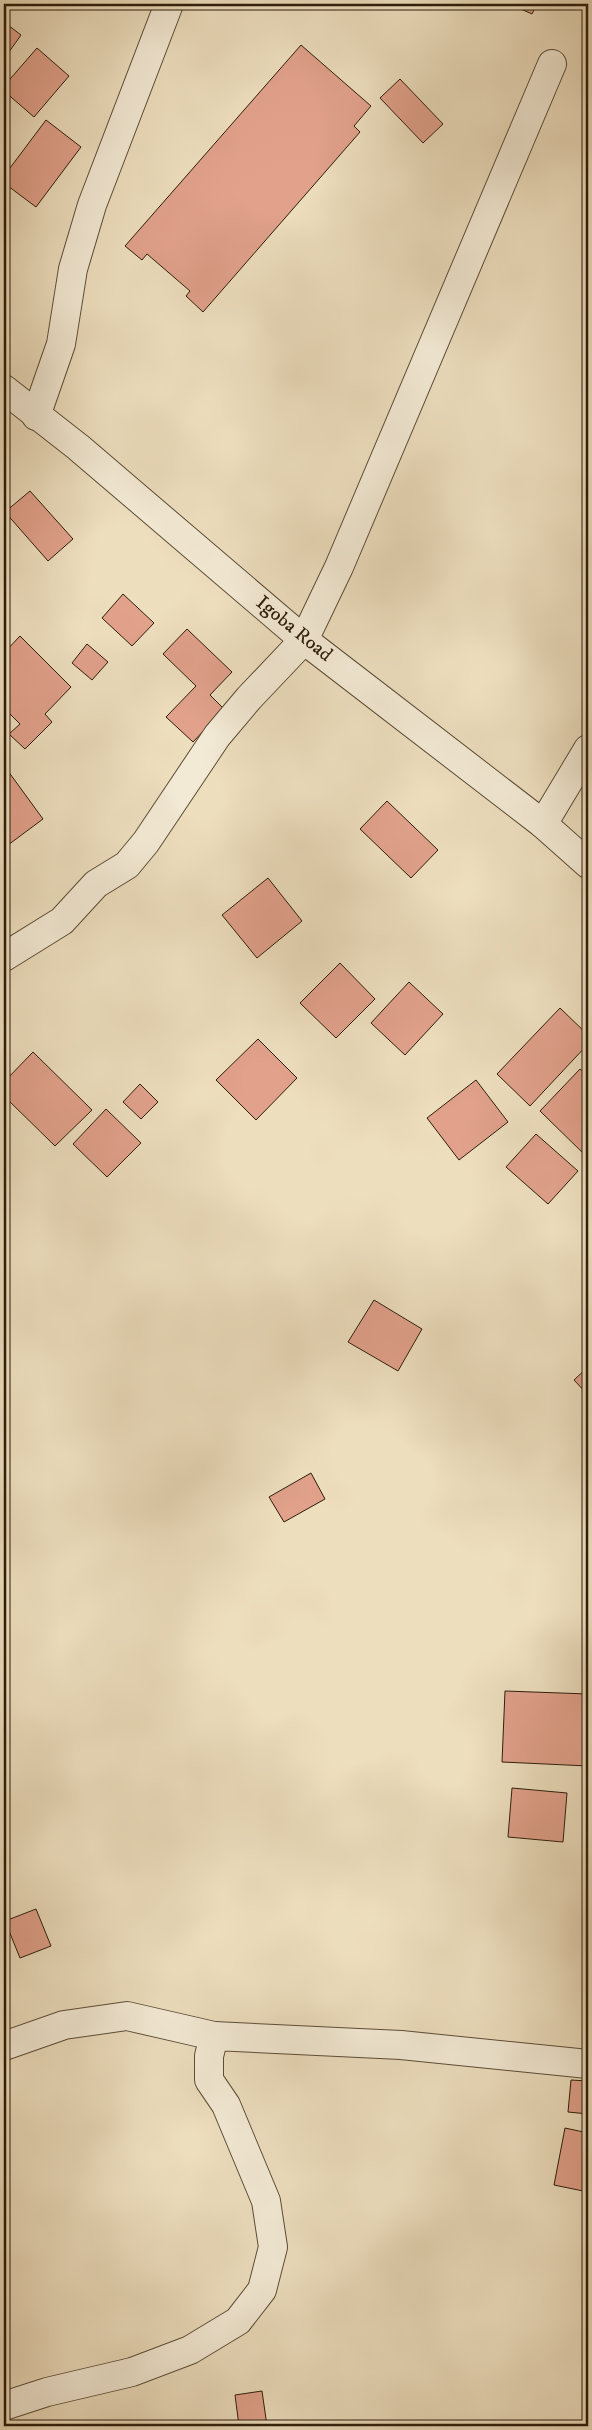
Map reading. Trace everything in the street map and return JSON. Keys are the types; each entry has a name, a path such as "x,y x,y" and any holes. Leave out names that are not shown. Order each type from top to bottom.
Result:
{"street":[{"path":"36,416 61,344 73,270 92,205 169,4"},
{"path":"4,958 62,921 96,884 127,865 146,842 217,736 249,698 304,640 339,567 552,64"},
{"name":"Igoba Road","path":"4,389 36,416 78,447 304,640 543,824 588,864"},
{"path":"543,824 588,749"},
{"path":"4,2046 64,2025 127,2016 214,2036 401,2045 588,2064"},
{"path":"4,2406 47,2392 132,2372 190,2350 238,2320 262,2290 273,2247 266,2201 226,2105 210,2080 209,2056 214,2036"}],"building":[{"path":"510,4 537,4 532,14"},
{"path":"4,22 21,35 4,59"},
{"path":"301,45 371,106 354,126 360,132 203,312 186,296 190,291 147,254 142,260 125,246"},
{"path":"37,48 69,76 34,117 4,91 4,86"},
{"path":"400,79 443,124 423,143 380,98"},
{"path":"46,120 81,147 36,207 4,183 4,176"},
{"path":"30,491 73,539 48,561 5,512"},
{"path":"123,594 154,623 132,646 102,618"},
{"path":"187,629 232,672 210,695 224,709 193,742 166,717 196,686 163,654"},
{"path":"20,636 71,687 45,714 52,722 25,749 9,734 20,724 4,708 4,653"},
{"path":"87,644 108,662 92,680 72,663"},
{"path":"8,771 43,819 4,848 4,774"},
{"path":"387,801 438,850 411,878 360,829"},
{"path":"268,878 302,921 257,958 222,915"},
{"path":"340,963 375,999 336,1038 300,1003"},
{"path":"409,982 443,1014 405,1055 371,1023"},
{"path":"560,1008 588,1035 588,1044 530,1106 497,1074"},
{"path":"258,1039 297,1078 256,1120 216,1080"},
{"path":"33,1052 92,1110 55,1146 4,1096 4,1082"},
{"path":"580,1069 588,1077 588,1158 540,1111"},
{"path":"476,1080 508,1122 459,1160 427,1118"},
{"path":"140,1084 158,1102 141,1119 123,1102"},
{"path":"106,1109 141,1143 107,1177 73,1144"},
{"path":"536,1134 578,1171 548,1204 506,1167"},
{"path":"374,1300 422,1329 398,1371 348,1342"},
{"path":"588,1367 588,1395 574,1380"},
{"path":"311,1473 325,1499 284,1522 269,1497"},
{"path":"505,1691 588,1694 588,1766 502,1762"},
{"path":"512,1788 567,1793 563,1842 508,1837"},
{"path":"36,1909 51,1946 20,1958 5,1921"},
{"path":"571,2080 588,2081 588,2114 568,2112"},
{"path":"565,2128 588,2133 588,2192 554,2185"},
{"path":"262,2391 267,2426 239,2426 235,2395"}]}
